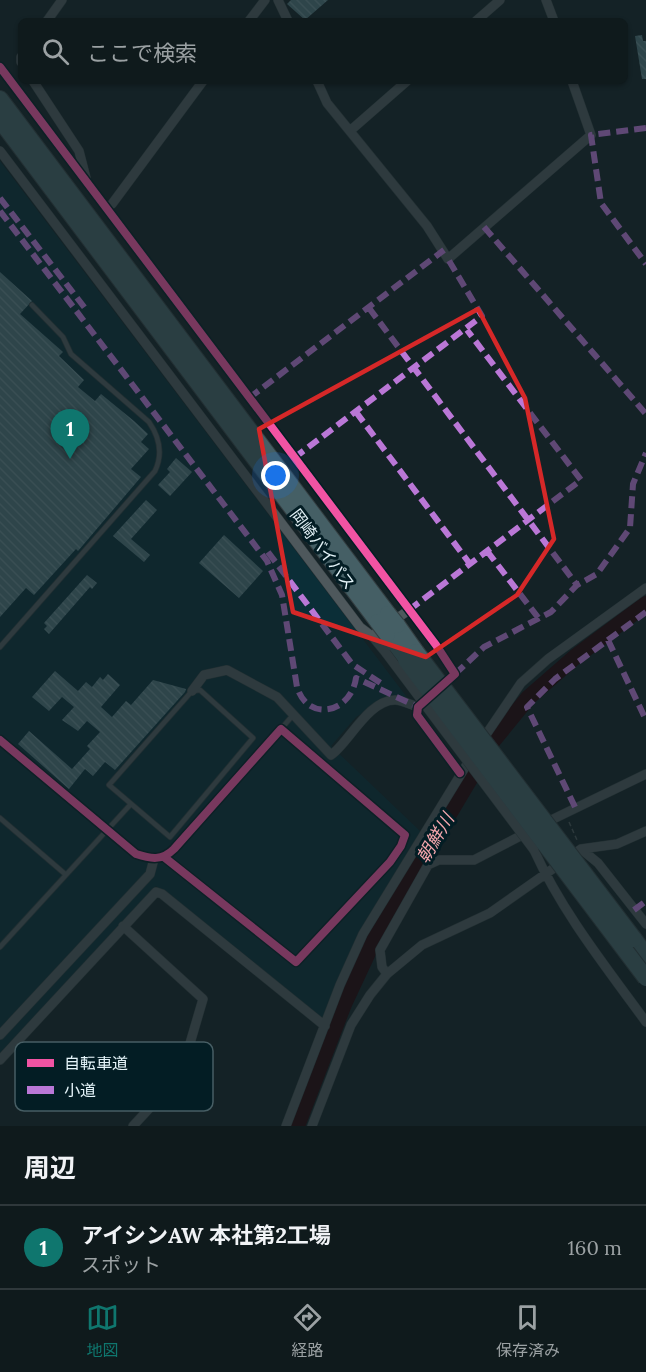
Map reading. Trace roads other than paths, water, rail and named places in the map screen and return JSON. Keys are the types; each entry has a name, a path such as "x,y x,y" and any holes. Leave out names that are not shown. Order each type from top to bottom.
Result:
{"highway":[{"path":"0,85 54,157 78,202"},
{"name":"岡崎バイパス","path":"0,99 78,202 384,626"},
{"name":"岡崎バイパス","path":"0,120 384,626 411,656 646,954"},
{"path":"0,131 39,171"},
{"name":"岡崎バイパス","path":"411,656 646,978"},
{"path":"587,900 646,990"}],"street":[{"path":"49,18 62,0"},
{"path":"251,18 265,0"},
{"path":"278,0 287,18"},
{"path":"479,18 500,0"},
{"path":"546,0 553,18"},
{"path":"0,67 87,183 128,247 294,458 455,674 418,706 417,715 460,773"},
{"path":"35,84 79,151 87,183"},
{"path":"112,204 201,84"},
{"path":"318,84 327,103 351,130 438,242 448,260 591,135 573,84"},
{"path":"351,130 404,84"},
{"path":"0,151 96,271 258,485 360,627 384,626 409,610"},
{"path":"284,466 294,458"},
{"path":"286,1126 363,934 460,773 521,682 548,659 646,588"},
{"path":"384,626 386,653 534,850 545,874 596,954 646,1022"},
{"path":"192,691 204,675 227,670 277,697 331,755 360,719 388,702 394,700 418,706"},
{"path":"0,741 136,854 154,859 164,857 174,849 281,729 405,835 401,846 390,862 296,962 164,857"},
{"path":"387,974 382,967 380,951 431,862 474,860 565,812 646,774"},
{"path":"312,1126 351,1025 370,994 387,974 422,945 490,913 581,849 616,844 646,831"},
{"path":"581,849 598,863 646,924"},
{"path":"0,1035 150,874 154,859"},
{"path":"17,1042 151,895 160,893 325,1026"},
{"path":"123,926 203,999 190,1042"},
{"path":"0,1060 15,1044"},
{"path":"133,1126 147,1111"}],"lane":[{"path":"0,647 155,471 159,456 157,437 149,422 71,354 63,337 32,305"},
{"path":"200,690 252,734 252,741 170,837 130,805 109,785 192,691 200,690"},
{"path":"281,729 293,715"},
{"path":"0,946 130,805"},
{"path":"0,818 65,874"}],"waterway":[{"name":"朝鮮川","path":"297,1126 344,1004 373,942 492,742 528,698 575,657 646,604"}],"place":[{"name":"アイシンAW 本社第2工場","path":"70,459"}]}
